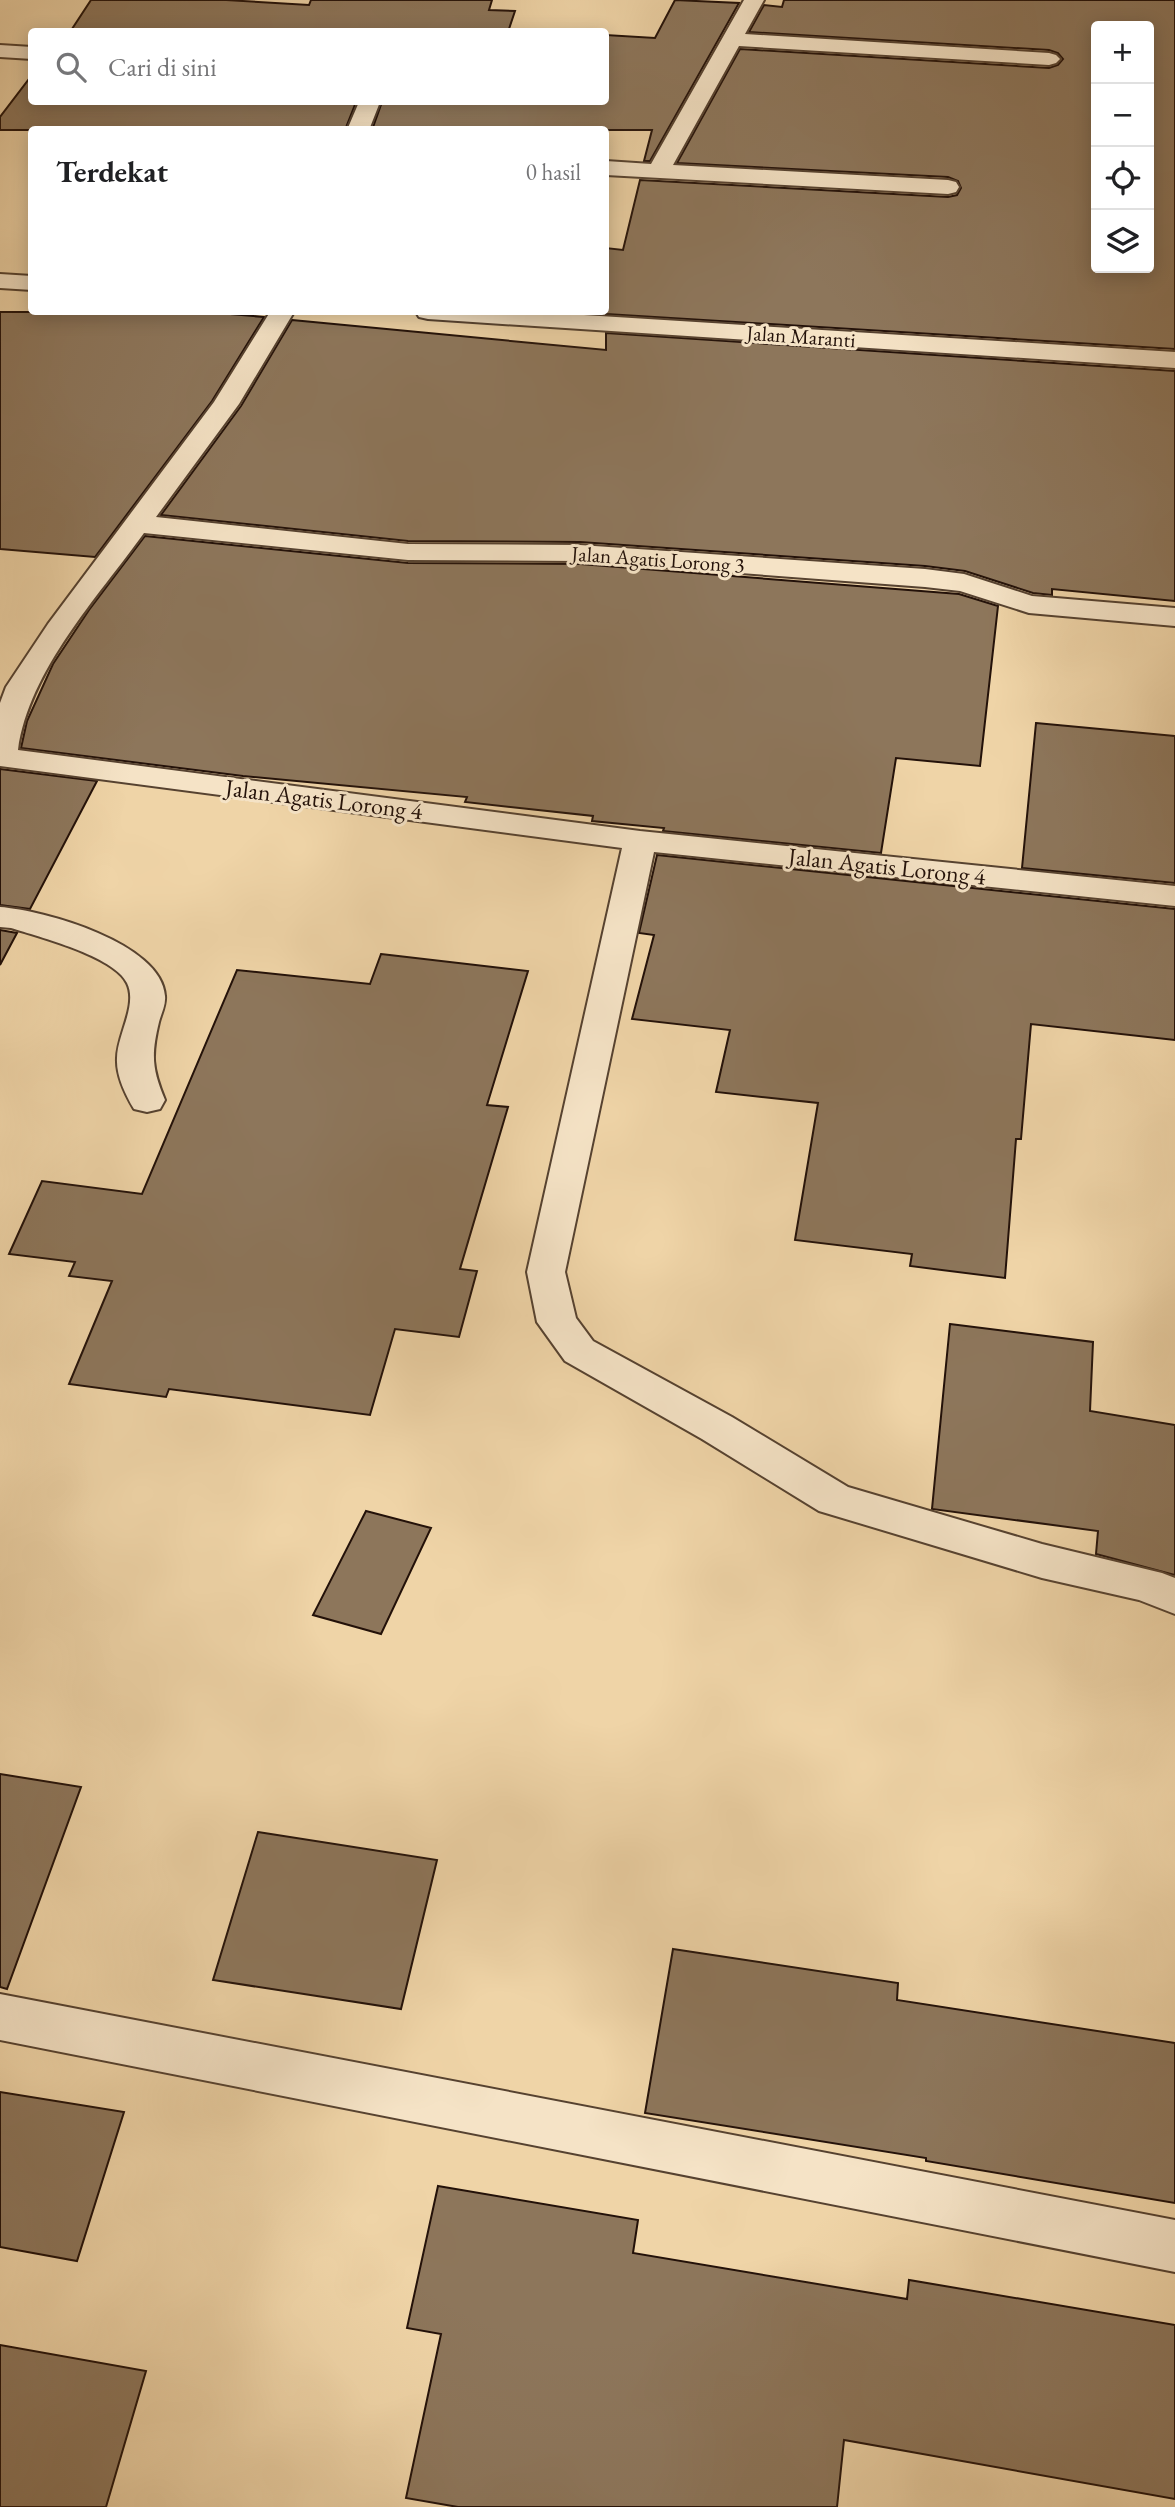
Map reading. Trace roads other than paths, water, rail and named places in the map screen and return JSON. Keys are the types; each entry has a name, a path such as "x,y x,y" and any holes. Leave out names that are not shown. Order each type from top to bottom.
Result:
{"street":[{"path":"658,171 754,0"},
{"path":"732,40 1049,59"},
{"path":"0,51 28,53"},
{"path":"360,126 368,105"},
{"path":"609,168 948,187"},
{"path":"0,281 28,283"},
{"name":"Jalan Agatis Lorong 4","path":"280,315 226,404 58,630 20,687 5,730 1,758 640,841 1175,896"},
{"name":"Jalan Maranti","path":"475,315 1175,360"},
{"name":"Jalan Agatis Lorong 3","path":"139,524 408,552 580,553 925,578 964,583 1029,604 1175,617"},
{"path":"640,841 546,1272 557,1322 579,1351 718,1428 834,1499 1042,1561 1147,1585 1175,1597"},
{"path":"0,917 14,918 114,953 137,969 144,980 148,996 133,1055 137,1077 147,1100"},
{"path":"0,2017 1175,2246"}]}
